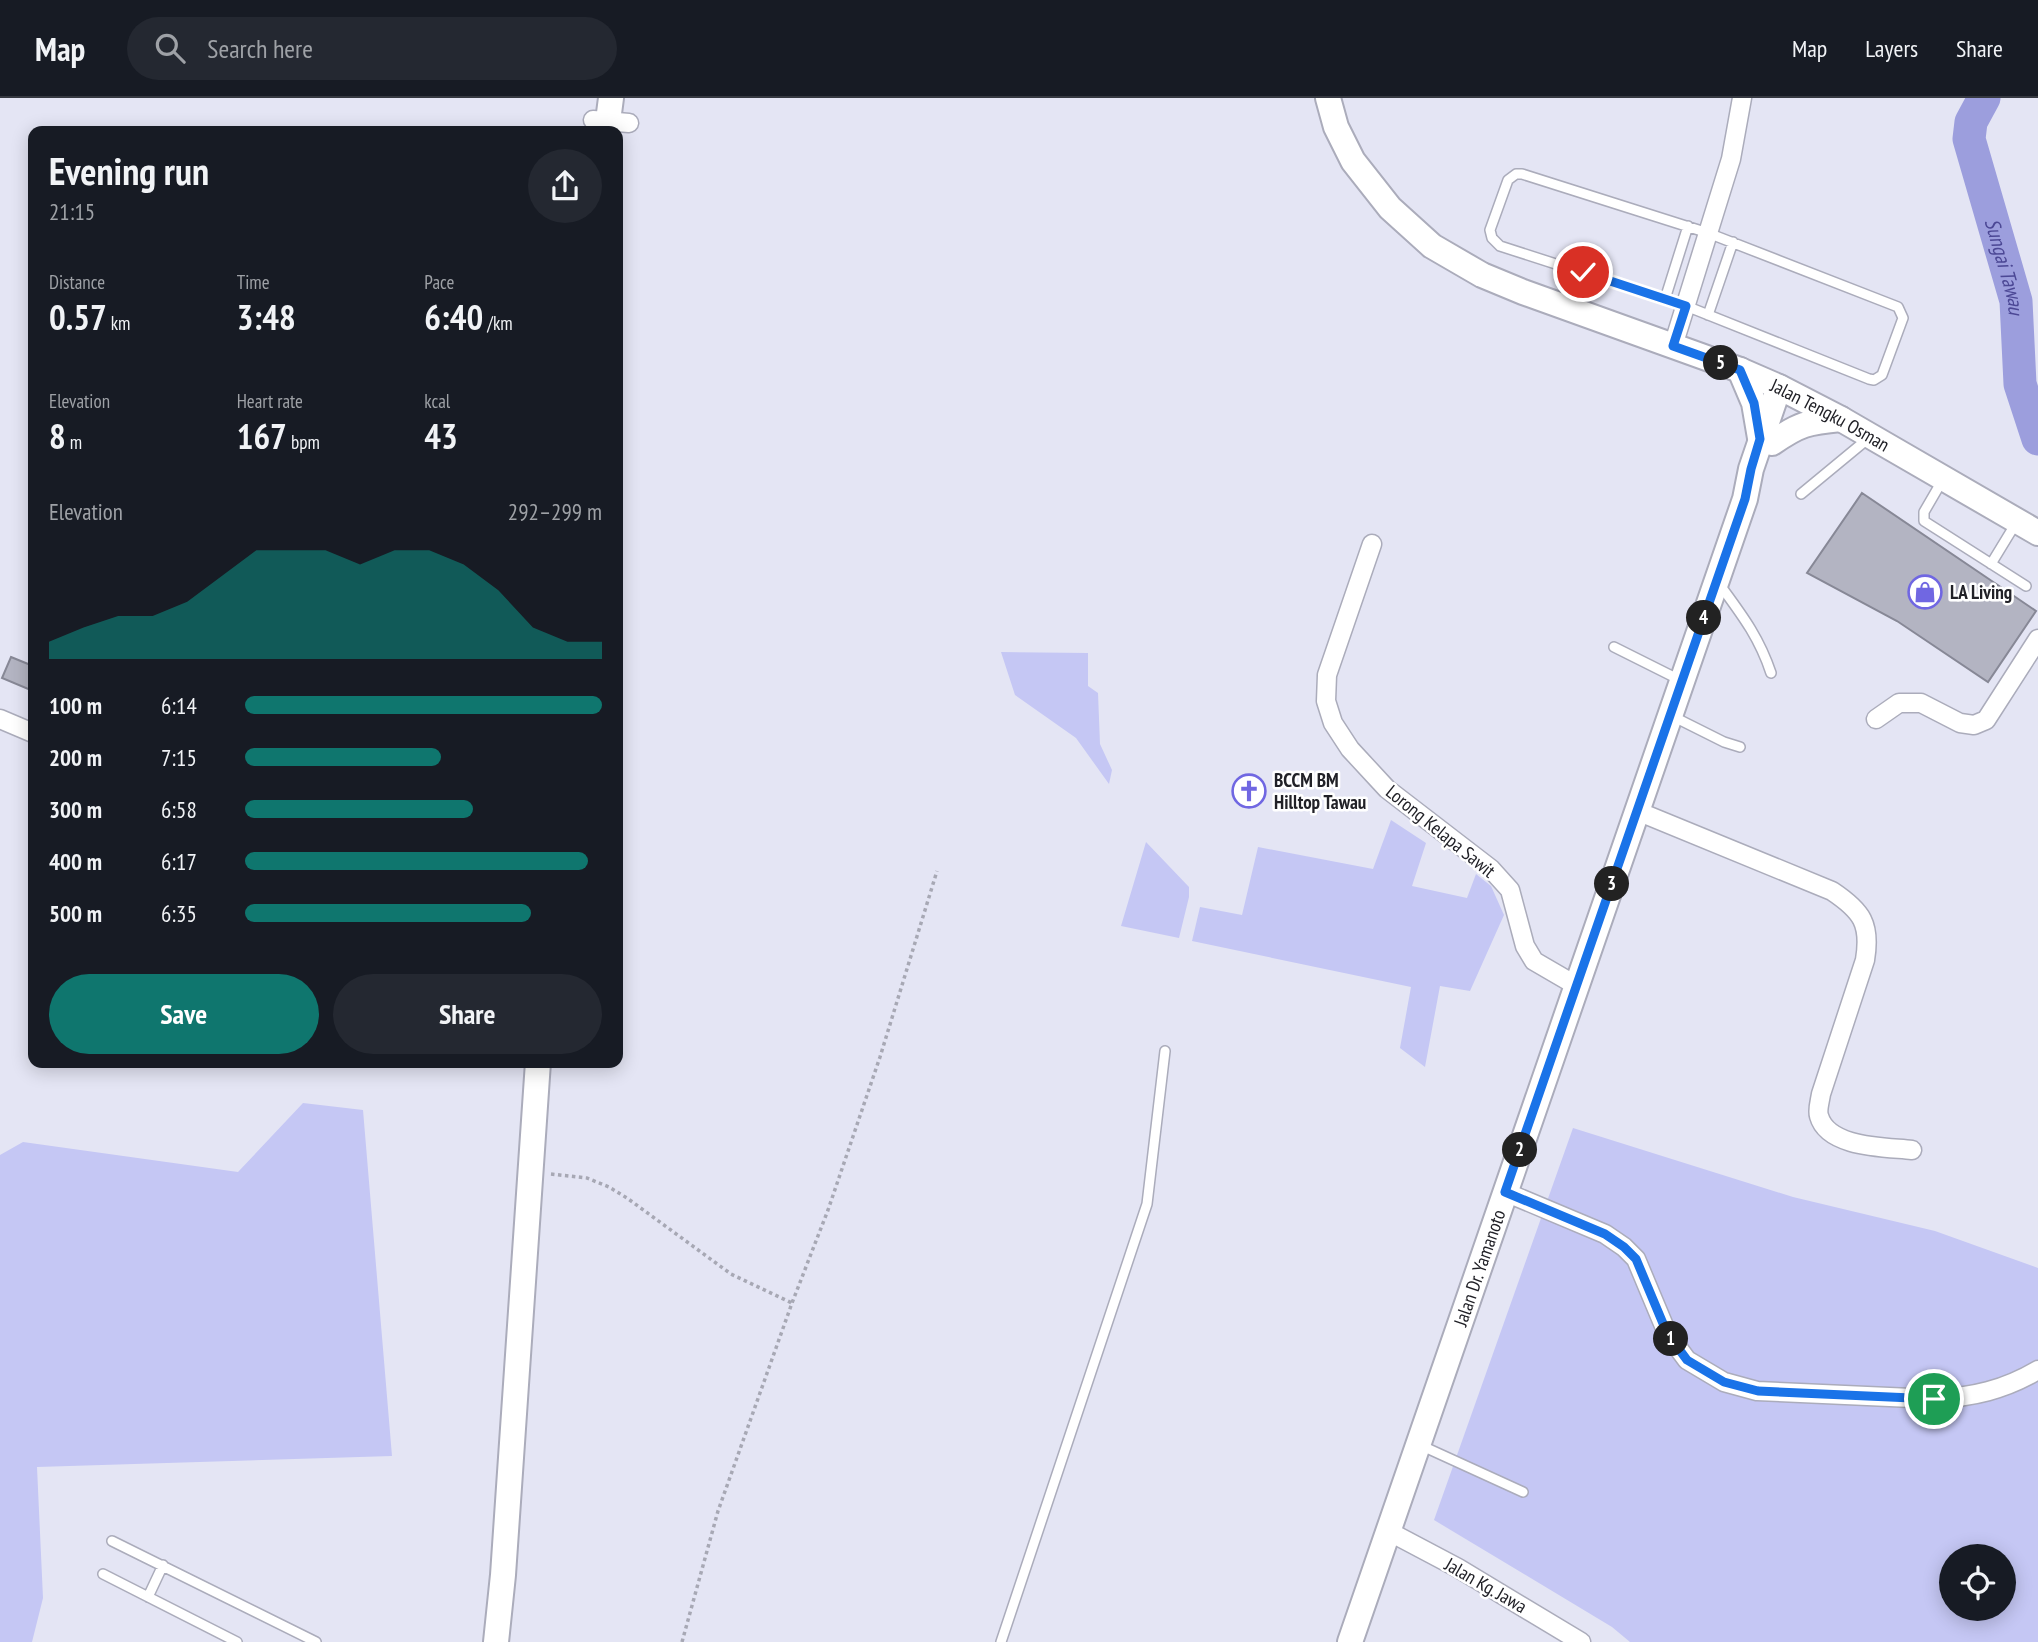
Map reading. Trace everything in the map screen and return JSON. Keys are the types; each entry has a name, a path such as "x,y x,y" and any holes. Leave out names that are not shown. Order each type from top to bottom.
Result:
{"main road":[{"name":"Jalan Tengku Osman","path":"1328,98 1336,127 1353,161 1390,208 1432,246 1482,275 1523,292 1740,370 1785,390 1841,419 2028,527"},
{"path":"1740,370 1766,441 1810,422 1841,419"},
{"name":"Jalan Dr. Yamanoto","path":"1350,1642 1717,581 1745,499 1751,469 1766,441 1785,390"},
{"path":"496,1642 503,1575 538,1068"}],"street":[{"path":"1673,346 1731,159 1742,98"},
{"name":"Lorong Kelapa Sawit","path":"1372,544 1327,675 1326,701 1333,723 1350,749 1387,789 1491,869 1510,890 1525,947 1534,961 1577,986"},
{"path":"1876,719 1899,703 1921,703 1960,723 1974,725 1986,720 2038,639"},
{"path":"0,719 28,731"},
{"path":"1637,811 1832,891 1850,902 1863,920 1868,939 1865,960 1821,1094 1817,1114 1823,1125 1837,1137 1854,1144 1912,1150"},
{"path":"1505,1192 1605,1234 1624,1247 1636,1259 1667,1333 1687,1360 1724,1382 1758,1391 1961,1398 1996,1391 2038,1370"},
{"name":"Jalan Kg. Jawa","path":"1388,1531 1458,1568 1581,1642"}],"lane":[{"path":"1522,174 1688,226 1898,307 1903,318 1879,379 1874,380 1686,306 1500,246 1492,238 1490,230 1507,180 1511,176 1522,174"},
{"path":"1665,299 1688,226"},
{"path":"1707,315 1733,242"},
{"path":"1801,494 1870,437"},
{"path":"1942,479 1924,512 1924,521 2026,586"},
{"path":"1991,564 2028,527"},
{"path":"1717,581 1755,633 1771,673"},
{"path":"1614,647 1682,680"},
{"path":"1670,715 1724,742 1740,747"},
{"path":"1000,1642 1147,1204 1165,1051"},
{"path":"1418,1444 1522,1492"},
{"path":"112,1541 316,1642"},
{"path":"148,1597 163,1565"},
{"path":"103,1574 237,1642"}],"path":[{"path":"682,1642 718,1511 828,1210 880,1057 937,871"},
{"path":"531,1171 587,1178 609,1187 731,1274 792,1303"}],"shaded area":[{"path":"1001,652 1088,653 1088,686 1098,693 1100,744 1112,770 1109,784 1076,738 1015,695"},
{"path":"1391,820 1426,843 1412,886 1467,898 1476,874 1491,886 1504,915 1470,991 1440,986 1425,1067 1400,1048 1411,987 1192,941 1200,907 1242,915 1258,847 1373,869"},
{"path":"1146,842 1189,887 1179,938 1121,926"},
{"path":"303,1103 363,1110 392,1456 37,1467 43,1598 32,1642 0,1642 0,1155 23,1142 238,1172"},
{"path":"1573,1128 1793,1197 1935,1231 2038,1268 2038,1642 1630,1642 1612,1627 1434,1520"}],"building":[{"name":"LA Living","path":"1862,493 2036,611 1988,682 1897,621 1807,573"},
{"path":"11,657 28,664 28,689 2,678"}],"waterway":[{"name":"Sungai Tawau","path":"1984,98 1971,122 1969,139 2016,301 2020,384 2038,439"}],"place":[{"name":"LA Living","path":"1925,592"},
{"name":"BCCM BM Hilltop Tawau","path":"1249,791"}],"route":[{"path":"1583,272 1686,306 1673,346 1740,370 1754,403 1760,439 1745,499 1505,1192 1605,1234 1624,1247 1636,1259 1667,1333 1687,1360 1724,1382 1758,1391 1934,1399"}]}
